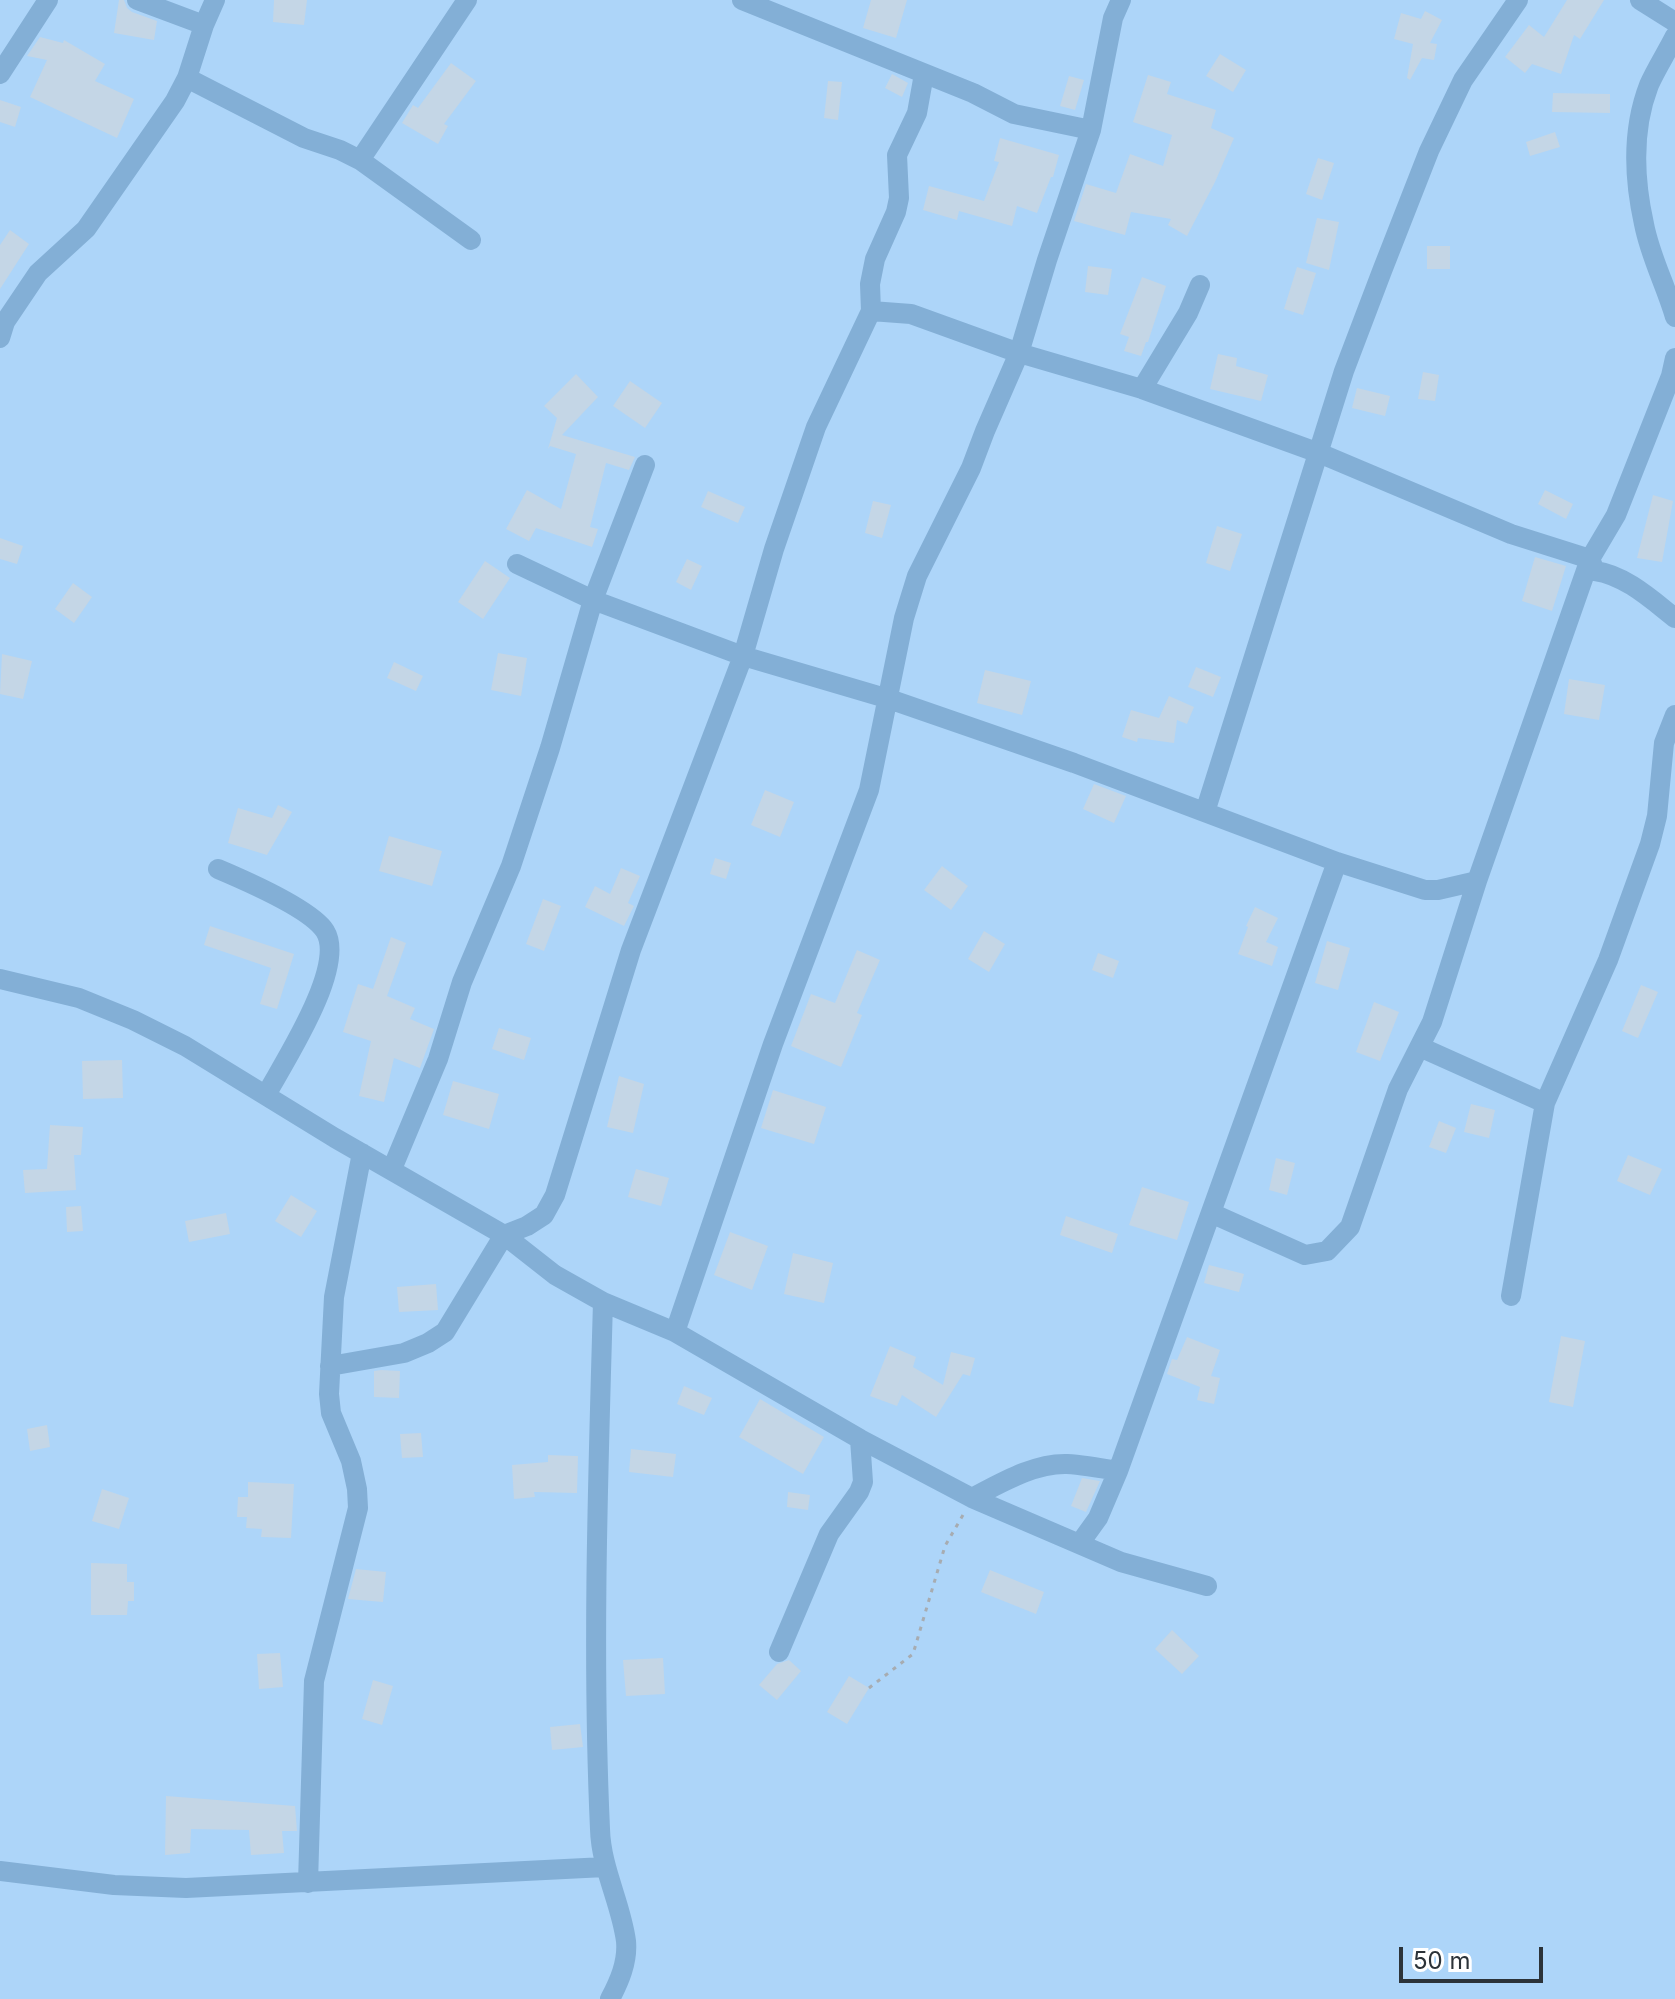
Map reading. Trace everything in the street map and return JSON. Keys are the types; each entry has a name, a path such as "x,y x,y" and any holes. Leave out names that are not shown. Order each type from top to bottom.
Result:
{"street":[{"path":"3,65 48,0"},
{"path":"137,0 204,25"},
{"path":"0,338 5,322 38,273 86,229 175,101 187,78 215,0"},
{"path":"360,160 463,6 484,0"},
{"path":"742,0 1014,114 1091,130"},
{"path":"675,1332 773,1044 869,790 904,618 917,576 971,468 1019,353 1091,130 1113,18 1121,0"},
{"path":"1205,812 1349,357 1429,151 1463,80 1518,0"},
{"path":"1640,0 1675,22"},
{"path":"1675,36 1650,85 1636,144 1644,226 1675,317"},
{"path":"330,1366 404,1353 445,1332 504,1235 544,1215 555,1195 631,950 743,656 774,549 816,427 871,311 870,284 875,259 899,198 897,155 917,113 924,74"},
{"path":"187,78 304,138 360,160 471,240"},
{"path":"1142,389 1188,313 1200,285"},
{"path":"871,311 911,314 1019,353 1142,389 1319,453 1511,534 1590,559 1595,571 1605,572 1633,587 1675,618"},
{"path":"1211,1213 1305,1255 1327,1251 1350,1227 1398,1089 1432,1022 1477,881 1590,559 1616,515 1671,376 1675,358"},
{"path":"392,1169 433,1072 462,982 511,866 550,748 593,600 645,465"},
{"path":"517,564 593,600 743,656 889,699 1074,763 1337,862 1425,890 1477,881"},
{"path":"1511,1296 1545,1103 1608,960 1650,844 1657,816 1664,743 1675,715"},
{"path":"1080,1543 1098,1518 1118,1471 1337,862"},
{"path":"218,869 261,888 314,920 326,932 331,953 327,976 313,1007 266,1095"},
{"path":"0,979 79,998 185,1046 504,1235 555,1275 603,1302 675,1332 860,1439 972,1498 1121,1562 1207,1586"},
{"path":"1420,1047 1545,1103"},
{"path":"308,1883 314,1681 358,1508 351,1461 331,1413 330,1366 334,1297 362,1153"},
{"path":"603,1302 597,1521 598,1794 605,1867 626,1942 619,1981 610,1999"},
{"path":"779,1652 829,1534 863,1482 860,1439"},
{"path":"972,1498 1016,1476 1044,1467 1065,1464 1118,1471"},
{"path":"0,1871 114,1885 186,1888 605,1867"}],"path":[{"path":"869,1688 913,1654 945,1546 972,1498"}],"shaded area":[{"path":"0,0 1675,0 1675,1999 0,1999"}],"building":[{"path":"119,0 124,0 132,12 157,21 154,40 114,33"},
{"path":"274,0 307,0 304,25 273,22"},
{"path":"871,0 907,0 896,38 863,28"},
{"path":"1567,0 1604,0 1580,39 1574,35 1561,74 1532,64 1525,73 1505,57 1529,25 1544,37"},
{"path":"1425,11 1442,20 1430,43 1437,44 1434,60 1422,58 1410,80 1407,78 1413,44 1394,39 1401,13 1421,19"},
{"path":"40,37 63,43 64,40 105,64 95,81 134,99 117,138 30,97 47,60 27,56"},
{"path":"1220,54 1246,70 1233,92 1206,76"},
{"path":"451,63 476,81 444,124 448,126 438,144 402,123 413,105 418,108"},
{"path":"892,74 908,83 902,97 885,88"},
{"path":"1148,75 1171,82 1167,94 1216,110 1211,128 1234,138 1187,236 1168,225 1171,219 1131,212 1125,235 1074,221 1086,184 1116,193 1130,154 1163,166 1172,135 1133,122"},
{"path":"1069,76 1084,80 1075,110 1060,106"},
{"path":"828,81 842,82 838,120 824,118"},
{"path":"1553,93 1610,94 1610,113 1552,112"},
{"path":"0,100 21,107 15,127 0,122"},
{"path":"1555,132 1560,147 1530,156 1526,142"},
{"path":"1000,138 1059,155 1037,213 1017,206 1012,226 959,211 957,220 923,210 929,186 984,201 999,162 994,161"},
{"path":"1318,158 1334,163 1322,200 1306,194"},
{"path":"1317,218 1339,222 1329,270 1306,263"},
{"path":"10,230 29,244 0,289 0,245"},
{"path":"1427,246 1450,246 1450,269 1427,269"},
{"path":"1088,266 1112,269 1108,295 1085,292"},
{"path":"1297,267 1316,273 1303,315 1284,309"},
{"path":"1142,277 1166,286 1141,356 1124,351 1129,337 1120,334"},
{"path":"1218,354 1237,358 1236,366 1268,375 1261,401 1210,389"},
{"path":"1423,372 1439,375 1435,401 1418,399"},
{"path":"576,374 598,397 562,435 635,457 629,470 606,463 590,527 598,529 592,547 536,528 529,541 506,529 527,490 561,509 576,454 550,446 548,449 557,418 544,406"},
{"path":"630,381 662,403 645,428 613,406"},
{"path":"1357,388 1390,396 1385,416 1352,408"},
{"path":"1545,490 1573,504 1566,519 1538,504"},
{"path":"708,491 745,507 738,523 701,507"},
{"path":"1653,495 1673,501 1662,562 1637,558"},
{"path":"873,501 891,505 882,538 865,533"},
{"path":"1217,526 1242,534 1230,571 1206,563"},
{"path":"0,538 23,546 17,564 0,559"},
{"path":"1535,557 1566,566 1552,611 1522,601"},
{"path":"687,559 702,566 691,590 676,582"},
{"path":"485,561 510,578 483,619 458,602"},
{"path":"73,583 92,597 74,623 55,609"},
{"path":"498,653 527,658 521,696 491,690"},
{"path":"2,654 32,661 23,699 0,694"},
{"path":"394,662 423,676 416,691 387,678"},
{"path":"1196,667 1221,677 1213,697 1188,687"},
{"path":"985,670 1031,681 1022,715 977,703"},
{"path":"1569,679 1605,685 1599,720 1564,714"},
{"path":"1169,696 1194,707 1187,724 1177,720 1174,743 1138,738 1137,742 1122,737 1131,710 1159,718"},
{"path":"1094,784 1126,796 1114,823 1083,809"},
{"path":"765,790 794,802 780,837 751,825"},
{"path":"278,805 292,812 267,855 228,843 238,808 272,818"},
{"path":"389,836 442,851 432,886 379,871"},
{"path":"715,858 731,863 726,879 710,874"},
{"path":"942,866 968,886 951,910 924,890"},
{"path":"621,868 640,876 628,903 634,906 624,926 585,907 595,886 610,894"},
{"path":"543,899 561,906 544,951 526,944"},
{"path":"1255,907 1278,918 1266,942 1278,947 1272,966 1238,954"},
{"path":"210,926 294,954 277,1009 260,1004 271,968 204,945"},
{"path":"984,931 1005,944 989,972 968,959"},
{"path":"391,937 406,943 387,996 415,1008 410,1019 434,1029 420,1068 394,1058 384,1102 359,1096 371,1041 343,1032 358,984 373,989"},
{"path":"1327,941 1350,948 1338,990 1315,983"},
{"path":"857,950 880,960 857,1013 862,1015 841,1067 791,1046 811,994 835,1003"},
{"path":"1098,953 1119,961 1113,978 1092,970"},
{"path":"1641,985 1658,992 1638,1038 1622,1031"},
{"path":"1374,1002 1399,1012 1380,1061 1356,1052"},
{"path":"499,1028 531,1038 524,1060 492,1049"},
{"path":"122,1060 123,1098 83,1099 82,1061"},
{"path":"619,1076 644,1084 633,1133 607,1127"},
{"path":"453,1081 499,1094 489,1129 443,1115"},
{"path":"773,1090 826,1107 814,1144 761,1128"},
{"path":"1471,1104 1495,1110 1489,1138 1464,1132"},
{"path":"1439,1121 1456,1128 1446,1153 1429,1147"},
{"path":"50,1125 83,1127 81,1155 74,1155 76,1190 25,1193 23,1170 47,1169"},
{"path":"1628,1155 1662,1169 1650,1195 1617,1181"},
{"path":"1276,1158 1295,1163 1287,1195 1269,1190"},
{"path":"636,1169 669,1178 661,1206 628,1197"},
{"path":"1142,1187 1189,1202 1177,1240 1129,1225"},
{"path":"291,1195 317,1211 301,1237 275,1221"},
{"path":"81,1206 83,1231 67,1232 66,1207"},
{"path":"226,1213 230,1234 189,1242 185,1221"},
{"path":"1066,1216 1118,1234 1112,1253 1060,1235"},
{"path":"730,1232 768,1246 752,1290 714,1275"},
{"path":"793,1253 833,1263 824,1303 784,1294"},
{"path":"1209,1265 1244,1274 1239,1292 1204,1283"},
{"path":"436,1284 438,1310 399,1312 397,1287"},
{"path":"1561,1336 1585,1341 1573,1407 1549,1402"},
{"path":"1187,1337 1220,1350 1211,1376 1220,1378 1214,1404 1197,1400 1200,1387 1167,1374 1172,1359 1177,1360"},
{"path":"890,1346 916,1357 913,1367 943,1385 951,1352 975,1358 970,1376 963,1374 936,1417 902,1395 897,1406 870,1396"},
{"path":"374,1371 400,1371 399,1398 374,1397"},
{"path":"684,1386 712,1398 704,1415 677,1404"},
{"path":"760,1399 824,1437 803,1474 739,1437"},
{"path":"47,1425 50,1447 30,1451 27,1429"},
{"path":"421,1433 423,1457 402,1458 400,1434"},
{"path":"631,1449 676,1454 673,1477 629,1472"},
{"path":"548,1455 578,1456 577,1493 534,1492 535,1497 514,1499 512,1465 548,1462"},
{"path":"1082,1478 1100,1481 1086,1512 1071,1506"},
{"path":"248,1482 294,1484 291,1538 261,1537 262,1529 246,1528 247,1517 237,1517 238,1497 248,1497"},
{"path":"102,1489 129,1498 119,1529 92,1521"},
{"path":"788,1492 810,1495 808,1510 787,1507"},
{"path":"91,1563 127,1564 127,1582 134,1582 134,1601 128,1601 127,1615 91,1615"},
{"path":"356,1569 386,1572 383,1602 348,1599"},
{"path":"990,1570 1044,1592 1036,1614 981,1592"},
{"path":"1172,1630 1199,1656 1182,1674 1155,1649"},
{"path":"280,1653 283,1687 259,1689 257,1654"},
{"path":"663,1658 665,1694 626,1696 623,1660"},
{"path":"789,1660 801,1671 777,1700 759,1685 777,1664"},
{"path":"849,1676 869,1688 847,1724 827,1712"},
{"path":"373,1680 393,1686 382,1725 362,1719"},
{"path":"580,1724 583,1747 552,1750 550,1727"},
{"path":"166,1796 295,1806 297,1831 282,1831 284,1853 251,1855 249,1830 191,1829 190,1853 165,1855"}]}
